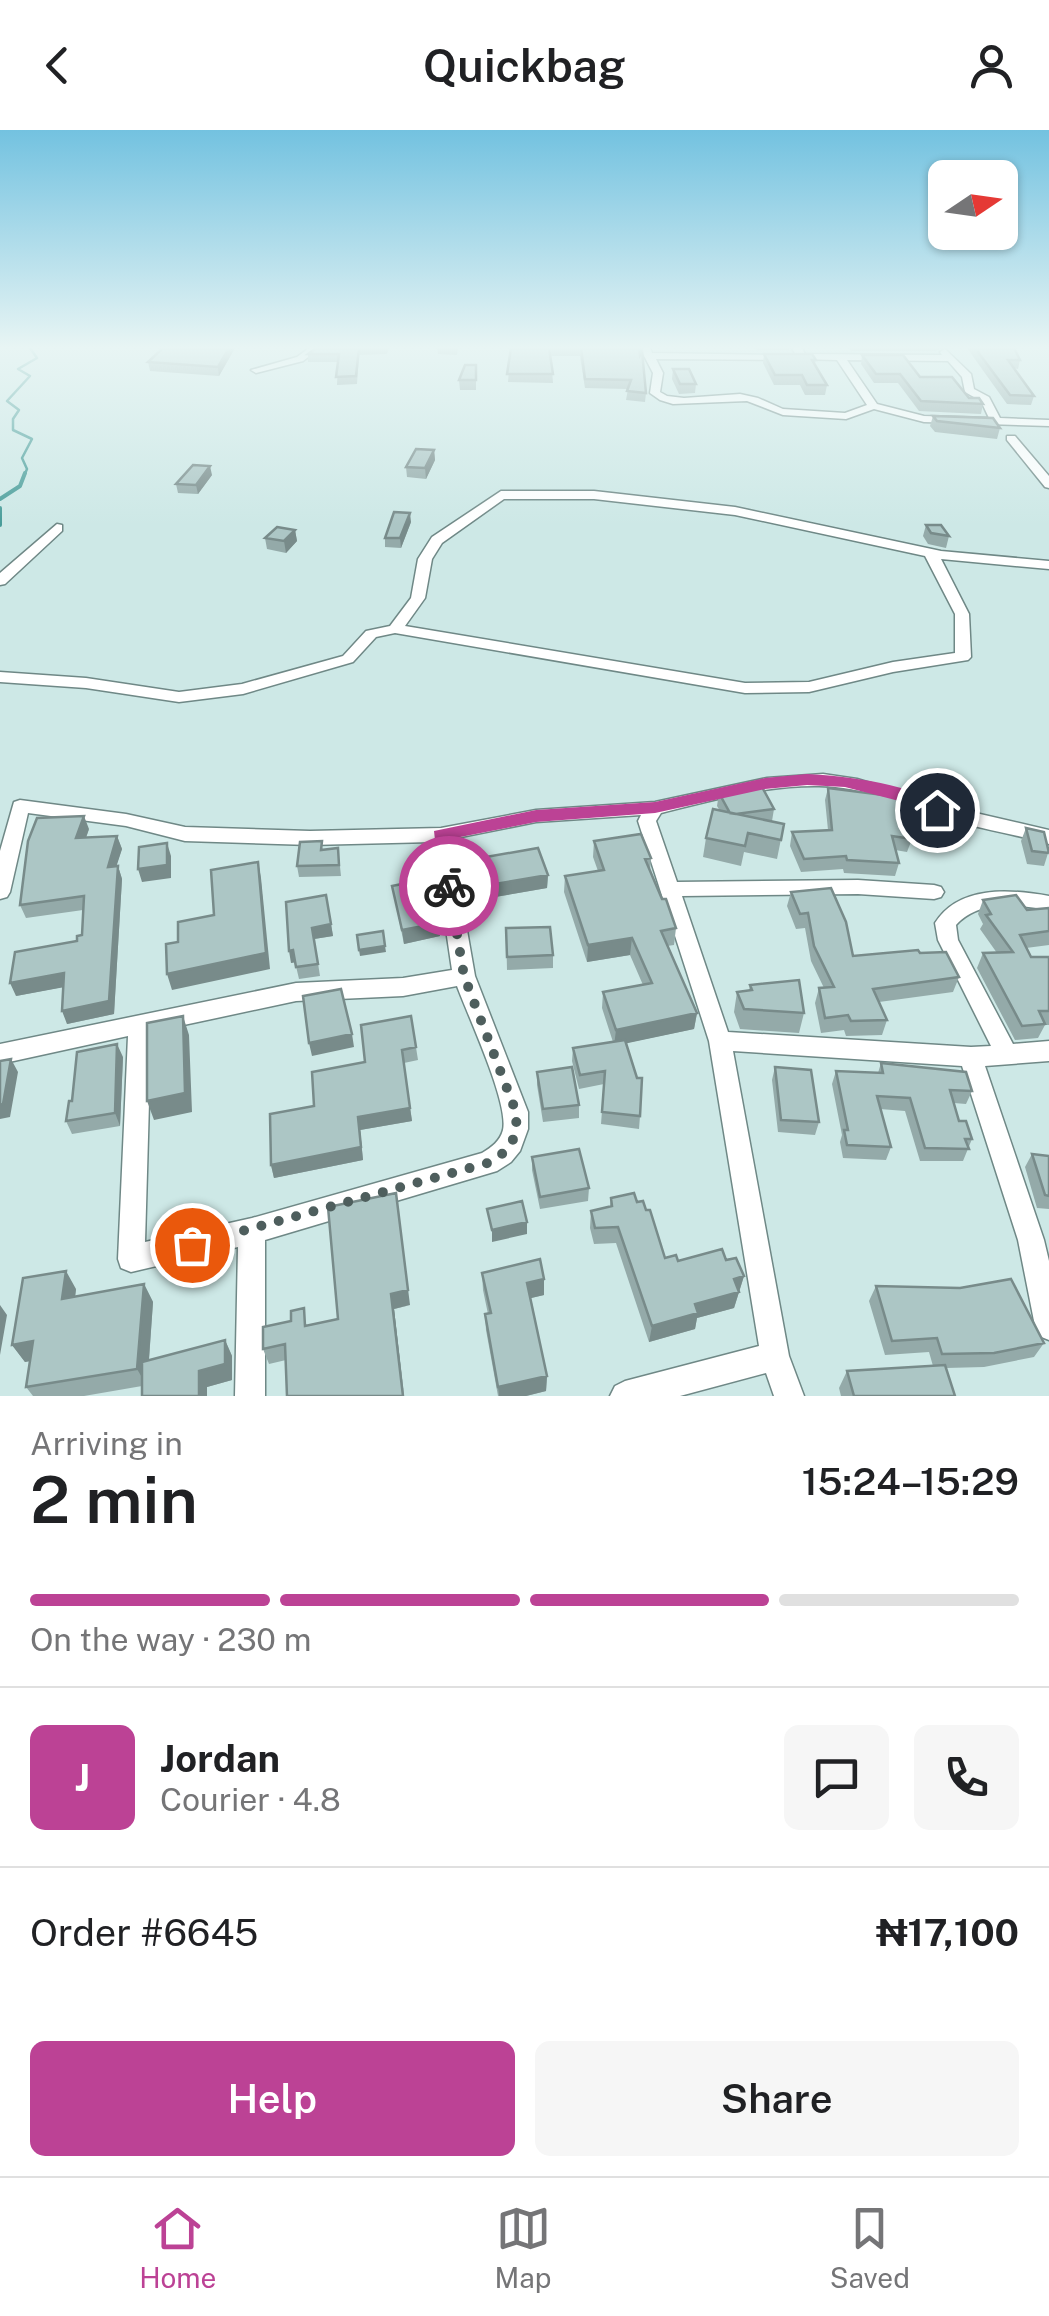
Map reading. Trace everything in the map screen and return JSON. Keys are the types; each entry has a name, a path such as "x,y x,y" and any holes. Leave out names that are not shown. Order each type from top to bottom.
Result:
{"street":[{"path":"770,407 784,412 838,416 872,408 880,415 1049,423"},
{"path":"989,407 996,419"},
{"path":"1011,438 1049,484"},
{"path":"395,629 418,598 425,559 437,540 501,495 594,495 735,511 911,548 932,556 1049,565"},
{"path":"0,581 57,528"},
{"path":"0,676 86,683 179,697 244,689 348,658 370,634 395,629 744,688 810,687 893,666 963,657 962,614 932,556"},
{"path":"0,892 20,806 126,820 184,834 310,838 440,835 536,816 655,808 807,779 845,782 908,797 937,810 1049,837"},
{"path":"655,808 647,821 720,1041 776,1356 790,1396"},
{"path":"140,1026 130,1259 252,1231 488,1163 506,1153 517,1133 516,1112 464,976 440,835"},
{"path":"672,889 858,888 934,892"},
{"path":"1007,1054 948,940 945,924 952,913 990,899 1015,897 1049,903"},
{"path":"0,1054 296,992 403,987 464,976"},
{"path":"720,1041 971,1057 1049,1051"},
{"path":"971,1057 1040,1241 1049,1326"},
{"path":"250,1396 252,1231"},
{"path":"625,1396 776,1356"}],"building":[{"path":"933,416 993,418 1000,428 937,421"},
{"path":"416,449 434,450 425,468 406,467"},
{"path":"193,465 210,466 196,485 176,484"},
{"path":"394,512 410,513 400,538 385,538"},
{"path":"926,525 941,525 949,536 931,533"},
{"path":"277,527 295,530 284,541 265,538"},
{"path":"762,787 774,809 730,813 719,793"},
{"path":"828,788 907,798 912,839 892,836 899,863 847,860 846,856 804,859 792,832 832,830"},
{"path":"713,809 784,824 781,840 748,833 745,846 706,838"},
{"path":"84,816 76,838 117,836 108,867 118,866 109,1001 62,1011 64,973 10,983 15,952 77,941 77,936 82,935 84,896 20,905 28,841 37,818"},
{"path":"1026,828 1044,832 1049,853 1032,851"},
{"path":"641,834 651,858 645,859 676,928 661,931 697,1013 616,1030 603,992 652,983 632,938 588,945 565,876 604,870 594,841"},
{"path":"322,841 321,850 338,848 339,865 297,866 300,842"},
{"path":"167,843 167,865 138,869 139,847"},
{"path":"538,848 548,875 495,884 486,857"},
{"path":"258,862 266,953 167,974 166,944 178,942 178,922 214,915 211,870"},
{"path":"427,879 439,923 402,930 392,886"},
{"path":"831,888 846,922 853,956 918,950 946,952 959,977 873,989 887,1020 851,1021 848,1015 825,1018 819,988 834,987 814,946 808,913 800,914 791,892"},
{"path":"326,895 331,924 312,928 318,964 296,967 293,950 289,951 286,902"},
{"path":"1016,895 1027,910 1049,908 1049,931 1020,935 1031,957 1049,957 1049,1011 1039,1011 1045,1024 1022,1026 983,953 1013,952 986,915 991,914 983,900"},
{"path":"550,927 553,955 507,957 506,928"},
{"path":"383,931 385,946 359,950 357,935"},
{"path":"799,980 804,1013 744,1009 737,992 752,990 750,985"},
{"path":"341,989 352,1034 309,1043 303,996"},
{"path":"183,1016 185,1093 147,1101 147,1023"},
{"path":"411,1016 416,1047 402,1050 410,1108 358,1117 361,1147 271,1165 270,1114 314,1106 312,1072 365,1062 361,1025"},
{"path":"625,1040 637,1078 642,1078 640,1116 602,1112 605,1071 580,1075 573,1048"},
{"path":"117,1044 115,1113 66,1121 77,1052"},
{"path":"11,1059 3,1104 0,1105 0,1061"},
{"path":"881,1063 966,1072 972,1091 950,1090 959,1121 966,1121 972,1139 965,1139 969,1149 925,1148 910,1098 877,1096 891,1147 847,1145 844,1130 848,1130 836,1071 883,1073"},
{"path":"572,1067 579,1105 543,1109 537,1072"},
{"path":"775,1067 811,1070 819,1122 781,1120"},
{"path":"579,1149 589,1188 540,1197 532,1157"},
{"path":"1032,1154 1049,1156 1049,1196 1045,1195"},
{"path":"396,1193 408,1290 391,1294 403,1396 287,1396 285,1344 263,1349 263,1327 291,1321 291,1311 304,1308 305,1326 338,1319 328,1207"},
{"path":"634,1193 637,1202 643,1201 646,1210 650,1210 665,1258 676,1255 678,1261 722,1249 726,1260 736,1258 744,1276 734,1279 739,1292 695,1304 698,1313 652,1326 618,1227 595,1228 591,1211 612,1206 611,1198"},
{"path":"522,1201 527,1222 492,1230 487,1209"},
{"path":"540,1259 544,1279 527,1283 547,1376 498,1387 485,1314 491,1313 482,1273"},
{"path":"66,1271 62,1299 144,1284 137,1369 26,1387 33,1341 12,1345 23,1278"},
{"path":"1011,1279 1044,1343 994,1353 942,1354 937,1338 892,1341 876,1286 960,1288"},
{"path":"225,1340 225,1364 199,1371 199,1396 142,1396 142,1362"},
{"path":"945,1365 955,1396 854,1396 847,1371"}],"waterway":[{"path":"15,407 19,410 13,419 13,430 32,439 22,458 27,469 24,476"},
{"path":"0,499 20,486 25,473"},
{"path":"0,508 0,525"}],"way so far":[{"path":"192,1245 488,1163 506,1153 517,1133 516,1112 464,976 449,886"}],"route":[{"path":"449,886 440,835 536,816 655,808 807,779 845,782 908,797 937,810"}]}
